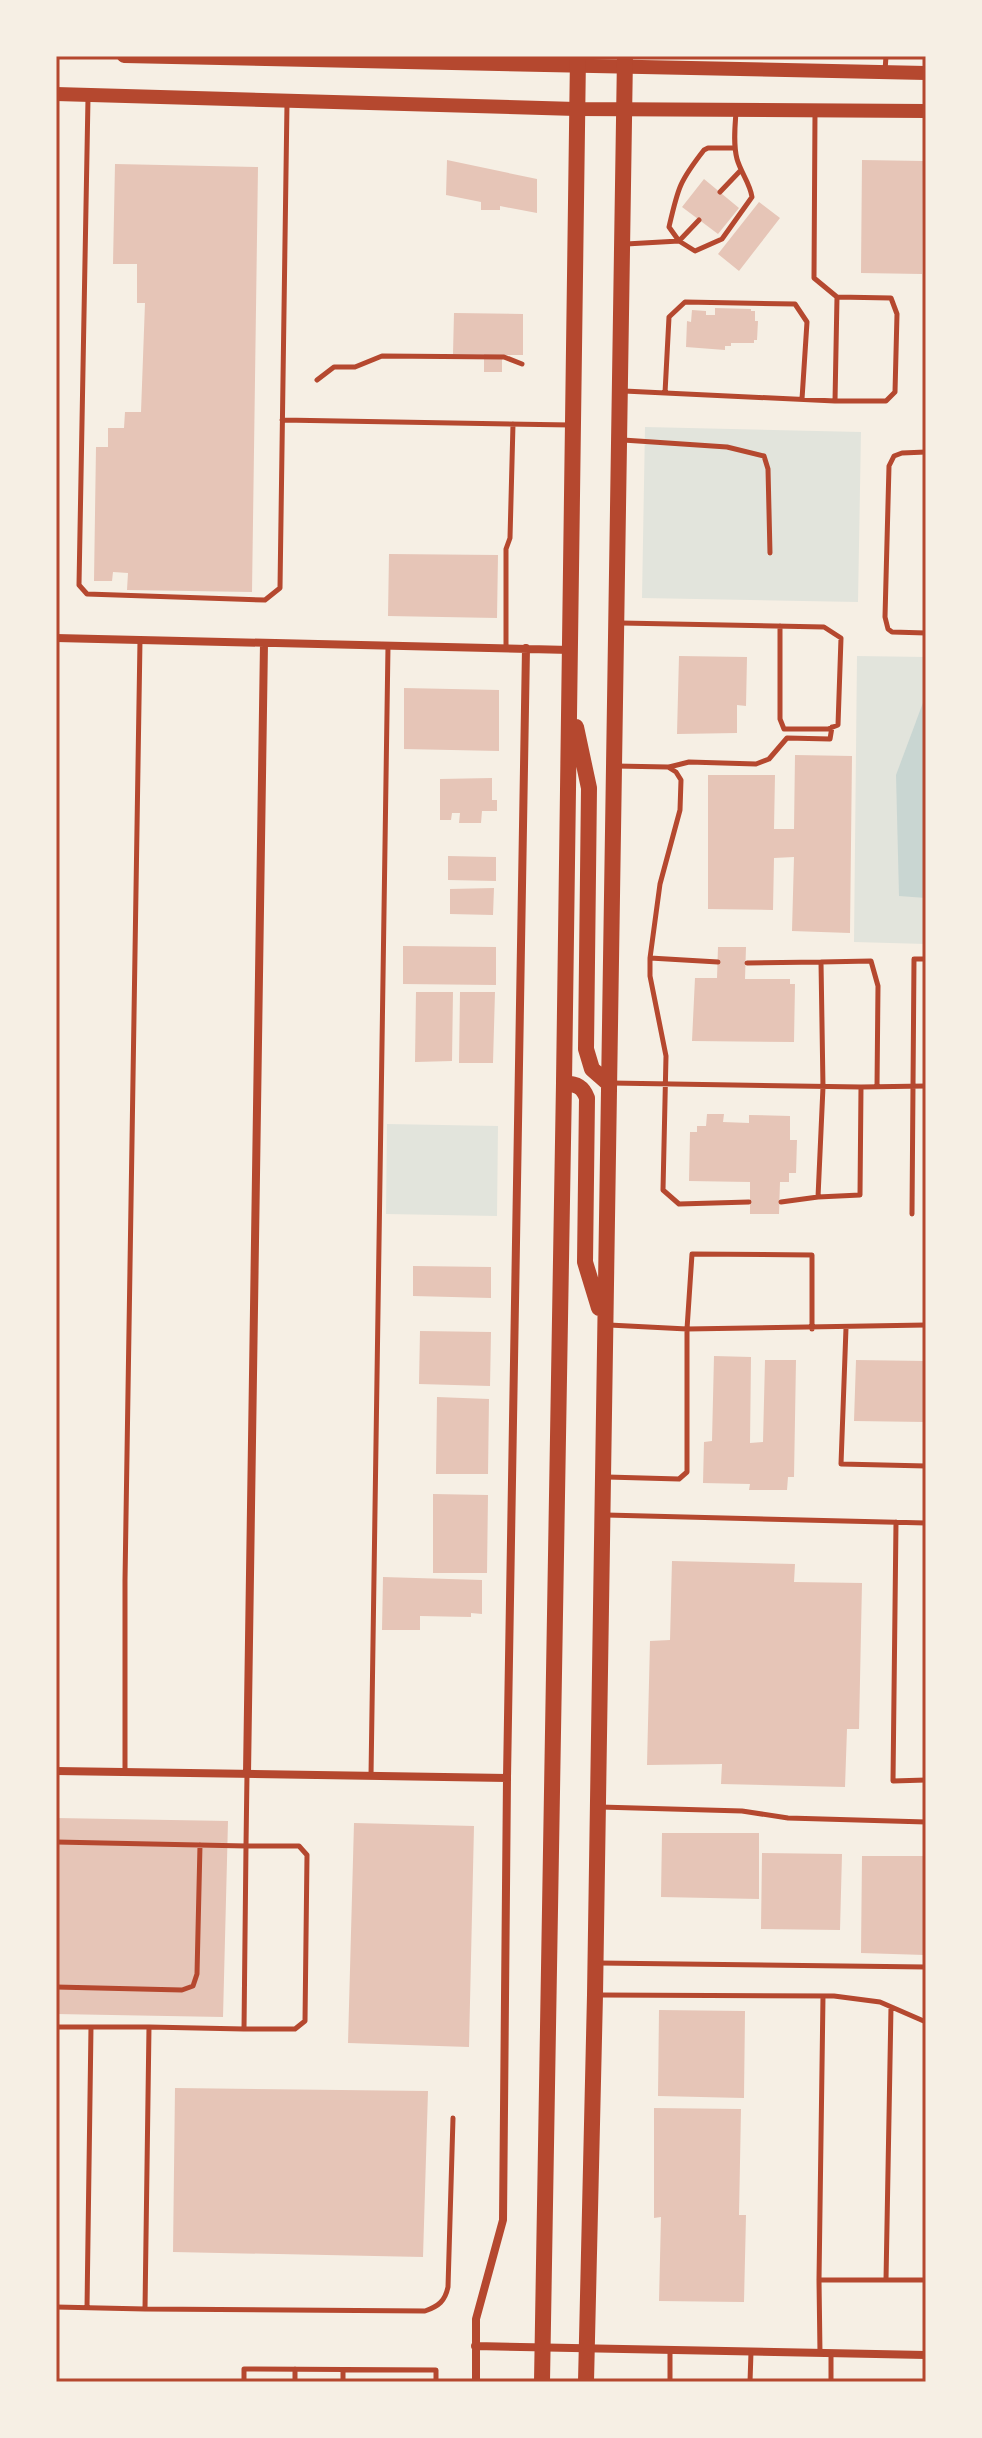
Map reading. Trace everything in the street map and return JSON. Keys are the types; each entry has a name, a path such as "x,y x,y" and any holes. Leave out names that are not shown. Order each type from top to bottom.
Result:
{"main road":[{"path":"124,56 767,63 926,73"},
{"path":"542,2382 578,61"},
{"path":"586,2382 595,1995 624,62"},
{"path":"56,94 624,110 926,111"},
{"path":"569,698 589,788 586,1049 596,1076 608,1083"},
{"path":"564,1083 584,1089 587,1098 585,1262 604,1325"}],"street":[{"path":"56,638 570,650"},
{"path":"247,1774 264,643"},
{"path":"476,2382 479,2302 503,2220 507,1778 526,648"},
{"path":"56,1771 507,1778"},
{"path":"475,2346 926,2355"}],"lane":[{"path":"885,72 886,56"},
{"path":"88,95 79,585 87,594 265,600 280,588 287,102"},
{"path":"735,148 704,150 683,178 675,196 669,227 679,241 695,251 722,239 752,197 735,148 736,111"},
{"path":"619,391 835,401 886,401 895,392 897,314 891,298 837,297 814,278 815,112"},
{"path":"720,192 741,170"},
{"path":"621,244 679,241 699,220"},
{"path":"835,401 837,297"},
{"path":"665,393 669,317 685,302 777,302 795,304 807,322 802,399"},
{"path":"317,380 334,367 355,367 382,356 504,357 522,364"},
{"path":"282,420 572,425"},
{"path":"506,648 506,549 510,538 513,424"},
{"path":"618,440 727,447 764,456 768,469 770,553"},
{"path":"926,452 894,456 889,466 885,617 892,632 926,633"},
{"path":"616,623 780,626 824,627 841,638 838,725 784,729 780,719 780,626"},
{"path":"125,1772 125,1580 140,640"},
{"path":"371,1776 388,645"},
{"path":"613,766 668,767 689,762 756,764 769,759 787,738 830,739 832,727"},
{"path":"668,767 681,780 680,810 660,884 650,958 650,976 666,1056 663,1190 679,1204 749,1202"},
{"path":"650,958 718,962"},
{"path":"912,1214 914,959 926,959"},
{"path":"747,963 871,961 878,986 877,1087"},
{"path":"818,1197 823,1087 821,962"},
{"path":"608,1083 926,1086"},
{"path":"781,1202 860,1195 861,1087"},
{"path":"602,1476 679,1479 687,1472 687,1329 692,1254 812,1255 812,1329"},
{"path":"604,1325 687,1329 926,1325"},
{"path":"846,1328 841,1464 926,1466"},
{"path":"601,1515 926,1523"},
{"path":"896,1522 893,1781 926,1780"},
{"path":"244,2029 247,1774"},
{"path":"597,1807 742,1811 788,1818 926,1822"},
{"path":"56,1842 299,1846 307,1855 305,2021 295,2029 56,2027"},
{"path":"56,1987 182,1990 193,1986 197,1974 200,1845"},
{"path":"595,1962 926,1967"},
{"path":"595,1995 823,1996 880,2002 926,2022"},
{"path":"820,2353 823,1996"},
{"path":"886,2280 891,2007"},
{"path":"87,2308 91,2027"},
{"path":"145,2309 149,2027"},
{"path":"56,2307 425,2311 436,2307 445,2299 448,2287 453,2118"},
{"path":"819,2280 926,2280"},
{"path":"670,2350 670,2382"},
{"path":"750,2382 751,2352"},
{"path":"831,2353 831,2382"},
{"path":"244,2382 244,2369 295,2369 436,2370 436,2382"},
{"path":"295,2369 295,2382"},
{"path":"343,2370 343,2382"}],"shaded area":[{"path":"645,427 861,432 858,602 642,598"},
{"path":"857,656 926,657 926,944 854,942"},
{"path":"924,700 926,898 899,896 896,775"},
{"path":"387,1124 498,1126 497,1216 386,1214"}],"building":[{"path":"447,160 537,179 537,213 500,206 500,210 481,210 481,202 446,195"},
{"path":"862,160 923,161 922,274 861,273"},
{"path":"115,164 258,167 252,592 127,590 128,573 113,572 112,581 94,581 96,447 108,447 108,428 124,428 125,412 141,412 145,303 137,303 137,264 113,264"},
{"path":"704,179 739,208 718,234 682,207"},
{"path":"759,202 780,218 739,271 718,254"},
{"path":"715,308 755,311 757,340 754,343 731,343 731,346 725,346 725,350 686,347 687,321 691,322 692,310 715,315"},
{"path":"454,313 523,314 523,355 502,355 502,372 484,372 484,354 453,354"},
{"path":"389,554 498,555 497,618 388,616"},
{"path":"679,656 747,657 746,706 737,705 737,733 677,734"},
{"path":"404,688 499,690 499,751 404,749"},
{"path":"795,755 852,756 850,933 792,931 794,857 774,858 773,910 708,909 708,775 775,775 774,829 794,829"},
{"path":"492,778 492,800 497,800 497,811 482,811 481,823 459,823 460,813 452,813 451,820 440,820 440,779"},
{"path":"448,856 496,857 496,881 448,880"},
{"path":"494,888 493,915 450,914 450,889"},
{"path":"403,946 496,947 496,985 403,984"},
{"path":"718,947 746,947 745,979 790,979 790,984 795,984 794,1042 692,1041 695,978 717,978"},
{"path":"416,992 453,992 452,1061 415,1062"},
{"path":"460,992 495,992 493,1063 459,1063"},
{"path":"707,1114 724,1114 723,1122 749,1123 749,1115 790,1116 790,1140 797,1140 796,1173 789,1173 789,1182 780,1182 779,1214 750,1214 750,1182 689,1181 690,1132 697,1132 697,1126 706,1126"},
{"path":"413,1266 491,1267 491,1298 413,1296"},
{"path":"420,1331 491,1332 490,1386 419,1384"},
{"path":"714,1356 751,1357 750,1443 763,1442 765,1360 796,1360 794,1477 788,1477 787,1490 749,1490 750,1484 703,1483 704,1442 712,1441"},
{"path":"856,1360 926,1361 926,1422 854,1421"},
{"path":"437,1397 489,1399 488,1474 436,1474"},
{"path":"433,1494 488,1495 487,1573 433,1573"},
{"path":"672,1561 795,1564 794,1582 862,1583 859,1729 847,1729 845,1787 721,1784 722,1764 647,1765 650,1641 670,1640"},
{"path":"383,1577 482,1580 482,1614 471,1613 471,1617 420,1616 420,1630 382,1630"},
{"path":"56,1818 228,1821 223,2017 56,2014"},
{"path":"354,1823 474,1826 469,2047 348,2043"},
{"path":"662,1833 759,1833 759,1899 661,1897"},
{"path":"762,1853 842,1854 840,1930 761,1929"},
{"path":"862,1856 926,1856 925,1955 861,1953"},
{"path":"659,2010 745,2011 744,2098 658,2096"},
{"path":"175,2088 428,2091 423,2257 173,2252"},
{"path":"654,2108 741,2109 739,2215 746,2215 744,2302 659,2301 661,2217 654,2218"}]}
